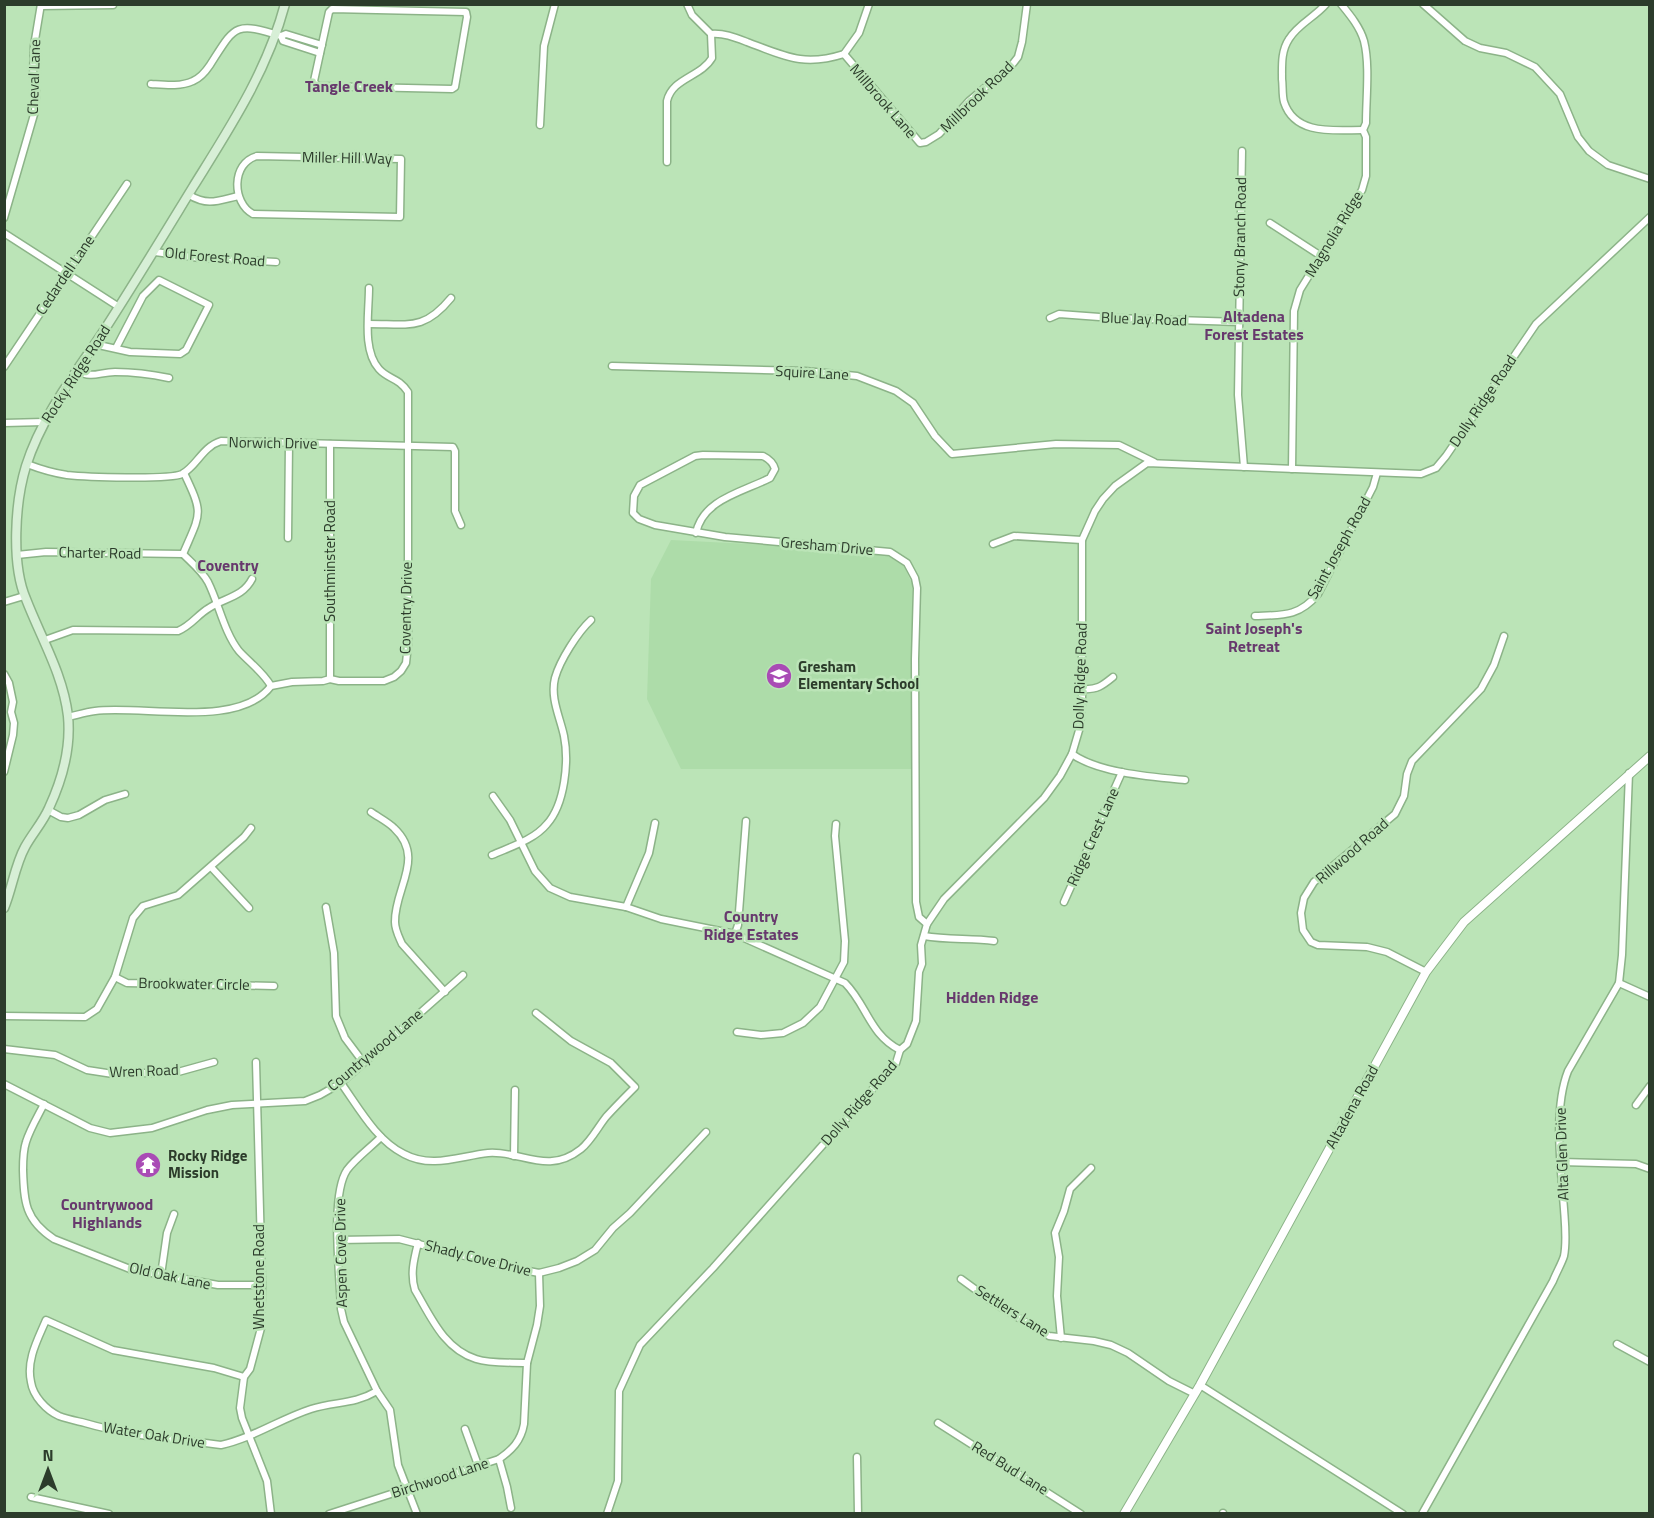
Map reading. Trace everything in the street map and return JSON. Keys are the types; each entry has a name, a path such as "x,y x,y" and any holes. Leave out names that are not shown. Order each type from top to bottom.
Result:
{"main road":[{"name":"Rocky Ridge Road","path":"4,908 24,849 48,810 68,747 68,717 62,686 45,640 24,596 17,555 17,514 27,464 44,422 155,252 248,97 279,36 285,4"}],"street":[{"path":"540,125 544,46 555,4"},
{"path":"667,162 669,92 684,78 707,66 712,58 711,34 692,15 687,4"},
{"path":"844,54 859,33 869,4"},
{"name":"Millbrook Road","path":"920,143 939,134 969,101 1011,66 1022,42 1027,4"},
{"path":"1326,4 1298,28 1288,40 1282,58 1283,100 1297,121 1308,128 1363,130"},
{"name":"Magnolia Ridge","path":"1292,469 1294,311 1300,290 1362,190 1366,176 1366,137 1363,130 1366,123 1364,40 1354,20 1341,4"},
{"path":"1423,4 1465,41 1480,48 1506,53 1535,67 1560,94 1578,137 1589,152 1608,165 1650,179"},
{"path":"41,5 113,5"},
{"name":"Cheval Lane","path":"4,218 36,111 33,46 41,5"},
{"path":"332,9 463,11 468,15 456,85 452,89 317,86 314,81 320,53 329,12 332,9"},
{"path":"151,84 178,85 198,79 229,36 239,28 252,27 279,36 286,34 320,53"},
{"name":"Millbrook Lane","path":"711,34 728,35 803,61 823,61 844,54 920,143"},
{"path":"299,42 322,45"},
{"name":"Stony Branch Road","path":"1242,151 1238,395 1244,467"},
{"name":"Miller Hill Way","path":"257,156 401,159 400,218 263,216 248,212 238,196 238,174 248,160 257,156"},
{"name":"Cedardell Lane","path":"4,368 127,184"},
{"path":"189,195 201,202 238,196"},
{"name":"Dolly Ridge Road","path":"607,1514 618,1481 619,1391 640,1346 884,1079 896,1063 900,1050 907,1044 916,1021 919,972 922,964 921,945 927,924 944,899 1044,798 1072,754 1080,727 1082,688 1082,540 1095,511 1114,486 1147,463 1421,474 1436,468 1536,324 1650,217"},
{"path":"1270,223 1321,256"},
{"path":"4,233 119,308"},
{"name":"Old Forest Road","path":"155,252 200,258 276,262"},
{"path":"94,344 116,348 150,354 180,354 186,350 209,305 159,280 143,296 116,348"},
{"name":"Coventry Drive","path":"68,717 95,711 226,711 251,702 266,693 271,686 330,679 384,681 401,671 405,663 408,644 408,392 401,382 381,372 368,348 369,288"},
{"path":"369,324 412,324 428,321 438,314 451,298"},
{"name":"Blue Jay Road","path":"1050,318 1059,314 1239,322"},
{"name":"Squire Lane","path":"612,366 804,371 857,376 896,391 913,403 934,436 952,454 1056,444 1119,445 1155,463"},
{"path":"77,371 87,376 113,372 144,373 169,378"},
{"path":"4,423 44,422"},
{"name":"Norwich Drive","path":"184,473 214,443 221,441 407,444 453,447 455,451 455,511 461,525"},
{"path":"288,538 289,443"},
{"name":"Southminster Road","path":"330,444 330,679"},
{"name":"Gresham Drive","path":"696,533 698,523 709,508 770,478 775,469 769,459 763,456 695,456 640,485 634,496 633,513 639,519 655,525 696,533 758,541 890,552 899,557 912,570 917,588 916,902 920,917 927,924"},
{"path":"27,464 51,473 70,476 166,477 184,473 199,509 183,554 208,583 238,650 265,675 271,686"},
{"name":"Saint Joseph Road","path":"1255,616 1290,614 1311,603 1318,594 1369,495 1377,473"},
{"path":"993,544 1014,536 1082,540"},
{"name":"Charter Road","path":"17,555 46,552 183,554"},
{"path":"45,640 73,630 178,630 189,626 207,608 242,592 249,586 252,579"},
{"path":"4,603 24,596"},
{"path":"492,855 536,834 547,824 562,792 566,756 564,737 555,703 555,679 561,664 584,627 591,620"},
{"name":"Rillwood Road","path":"1426,972 1387,952 1367,947 1318,945 1311,942 1303,930 1301,913 1304,898 1314,882 1395,814 1404,796 1407,774 1412,761 1481,689 1494,665 1504,636"},
{"path":"4,674 9,683 13,702 8,712 14,723 4,772"},
{"path":"1082,688 1102,687 1113,677"},
{"path":"1072,754 1080,760 1122,772 1185,780"},
{"name":"Altadena Road","path":"1124,1514 1195,1394 1426,972 1464,922 1650,756"},
{"name":"Ridge Crest Lane","path":"1064,902 1122,772"},
{"name":"Alta Glen Drive","path":"1422,1514 1564,1258 1560,1102 1568,1071 1619,983 1629,773"},
{"path":"48,810 68,818 79,815 105,800 124,794"},
{"path":"493,796 510,820 535,871 550,888 570,897 626,907 661,919 735,934 778,951 845,983 853,991 878,1034 900,1050"},
{"path":"371,812 393,827 406,845 408,869 396,911 395,924 398,936 402,944 445,992"},
{"path":"735,934 738,925 746,821"},
{"path":"626,907 649,853 655,823"},
{"path":"737,1032 760,1035 783,1033 803,1023 820,1007 844,962 846,941 835,836 836,824"},
{"path":"4,1016 85,1017 97,1009 115,977 133,918 143,906 178,895 244,837 251,828"},
{"path":"211,867 249,909"},
{"path":"326,907 334,954 336,1016 345,1038 363,1062"},
{"path":"924,936 994,941"},
{"name":"Countrywood Lane","path":"4,1084 90,1128 110,1133 152,1128 216,1107 305,1101 341,1083 463,975"},
{"name":"Brookwater Circle","path":"115,977 127,983 274,986"},
{"path":"1619,983 1650,997"},
{"path":"341,1083 381,1137 404,1155 430,1162 451,1161 490,1153 538,1162 561,1159 581,1149 609,1114 635,1087 611,1064 571,1041 537,1014"},
{"name":"Wren Road","path":"4,1049 55,1055 87,1070 112,1074 178,1072 214,1062"},
{"name":"Whetstone Road","path":"255,1062 262,1285 261,1328 250,1369 244,1377 240,1407 267,1481 271,1514"},
{"path":"1636,1105 1650,1086"},
{"path":"514,1156 515,1090"},
{"name":"Old Oak Lane","path":"44,1104 29,1134 23,1155 25,1205 34,1222 54,1239 130,1269 218,1285 262,1285"},
{"name":"Shady Cove Drive","path":"338,1240 399,1239 539,1273 568,1265 595,1250 613,1228 706,1132"},
{"name":"Aspen Cove Drive","path":"381,1137 348,1169 342,1180 338,1199 341,1309 344,1322 390,1410 398,1465 417,1514"},
{"path":"1561,1162 1636,1164 1650,1168"},
{"path":"1061,1338 1058,1296 1059,1257 1055,1233 1070,1189 1091,1168"},
{"path":"160,1275 167,1233 174,1214"},
{"path":"418,1243 412,1266 415,1290 446,1340 458,1352 477,1360 527,1364"},
{"name":"Birchwood Lane","path":"329,1514 339,1513 405,1488 499,1459 513,1449 522,1433 527,1364 540,1306 539,1273"},
{"name":"Settlers Lane","path":"961,1279 1049,1336 1094,1341 1111,1346 1128,1353 1169,1381 1195,1394"},
{"name":"Water Oak Drive","path":"244,1377 214,1368 112,1350 46,1320 33,1351 30,1368 35,1394 47,1408 59,1416 112,1431 221,1445 237,1441 312,1409 353,1402 378,1390"},
{"path":"1617,1344 1650,1362"},
{"path":"1200,1385 1403,1514"},
{"name":"Red Bud Lane","path":"938,1423 1081,1514"},
{"path":"465,1429 478,1465"},
{"path":"857,1457 858,1514"},
{"path":"499,1459 511,1508"},
{"path":"31,1497 109,1514"}],"shaded area":[{"name":"Gresham Elementary School","path":"671,540 791,546 888,556 904,566 912,584 912,769 681,769 647,699 651,579"}],"place":[{"name":"Gresham Elementary School","path":"779,676"},
{"name":"Rocky Ridge Mission","path":"148,1165"}],"district":[{"name":"Tangle Creek","path":"349,86"},
{"name":"Altadena Forest Estates","path":"1254,325"},
{"name":"Coventry","path":"228,565"},
{"name":"Saint Joseph's Retreat","path":"1254,637"},
{"name":"Country Ridge Estates","path":"751,925"},
{"name":"Hidden Ridge","path":"992,997"},
{"name":"Countrywood Highlands","path":"107,1213"}]}
